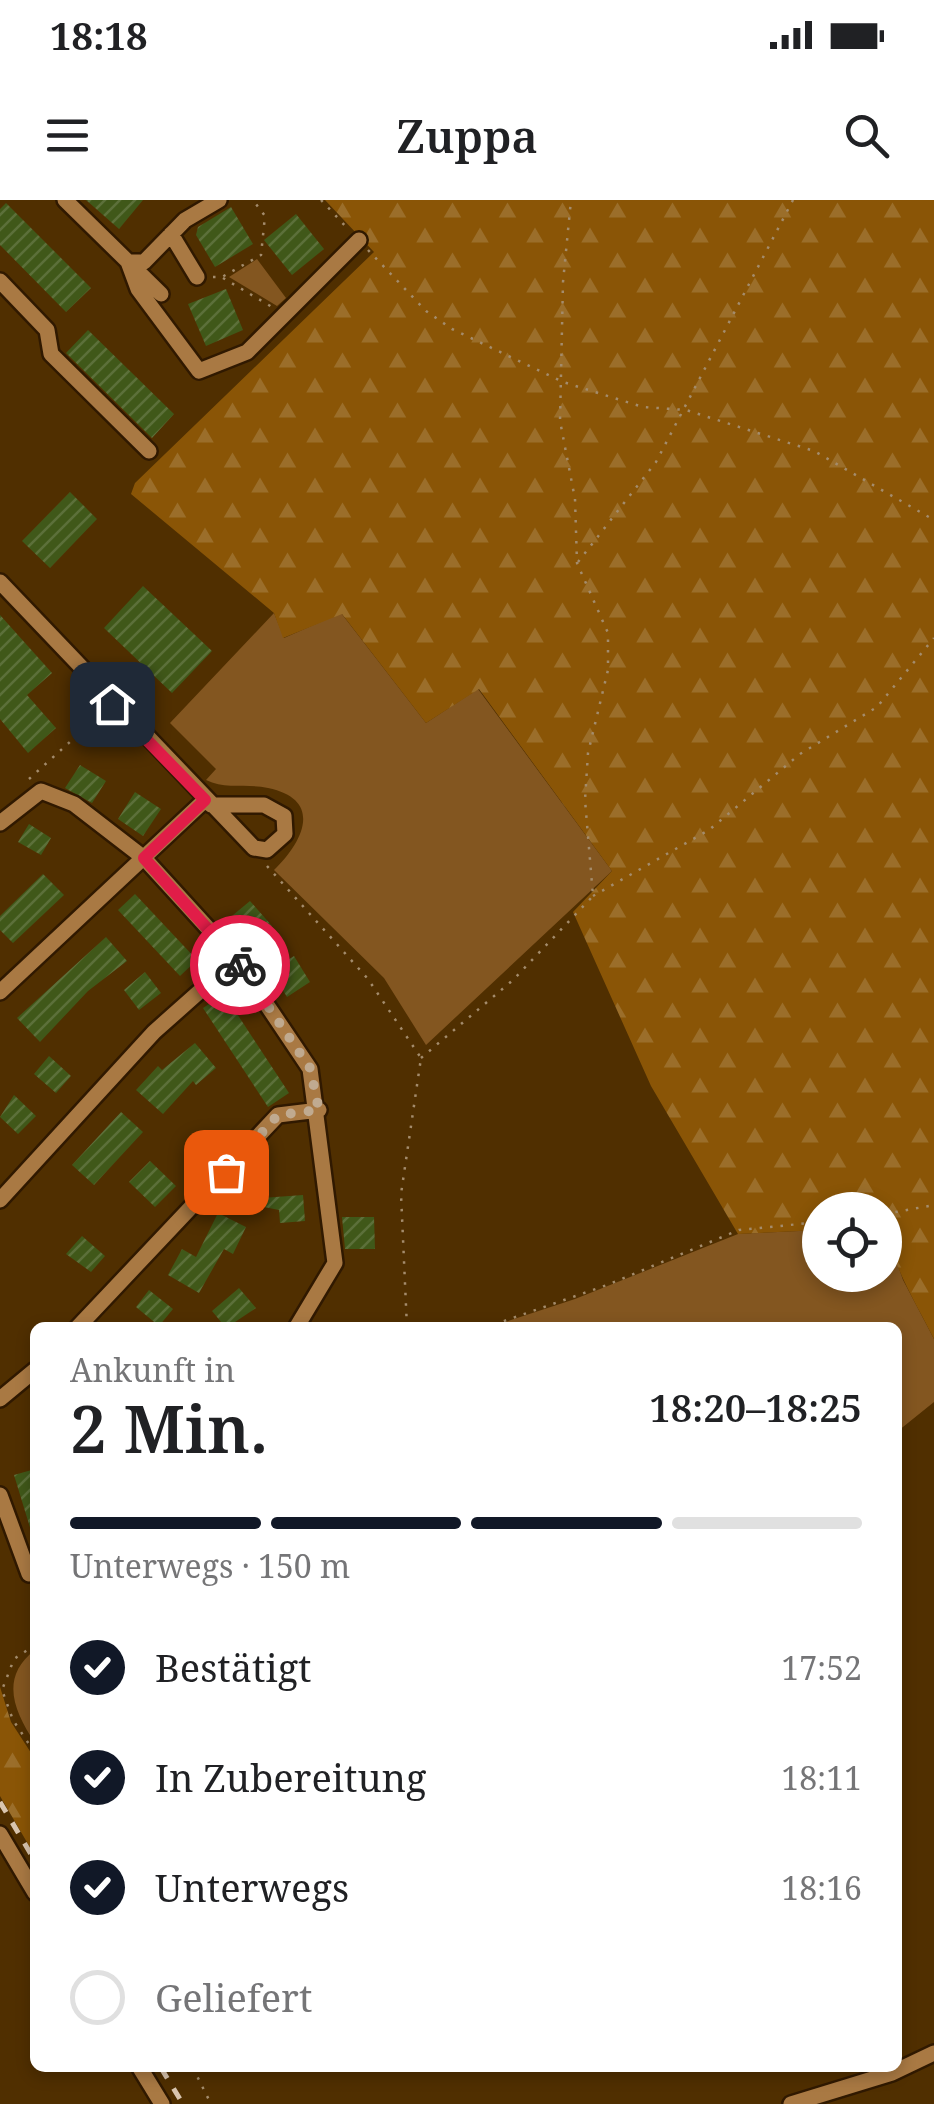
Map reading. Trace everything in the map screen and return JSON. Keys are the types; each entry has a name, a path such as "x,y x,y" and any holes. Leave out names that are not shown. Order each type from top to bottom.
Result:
{"street":[{"path":"64,200 161,294"},
{"path":"128,262 144,262 185,220 219,200"},
{"path":"171,234 197,277"},
{"path":"128,262 138,289 198,371 247,352 359,240"},
{"path":"0,282 47,330 52,354 150,451"},
{"path":"0,582 112,704 208,802 260,851 274,847 287,825 279,810 264,805 208,802 0,992"},
{"path":"0,823 41,790 74,804 144,858 236,960 310,1068 319,1110 335,1263 300,1322"},
{"path":"0,1200 154,1032 236,960"},
{"path":"84,1322 278,1115 319,1110"},
{"path":"0,1399 30,1374"},
{"path":"0,1495 30,1573"},
{"path":"0,1834 30,1885"},
{"path":"902,2067 934,2053"},
{"path":"142,2072 162,2104"},
{"path":"791,2104 892,2072"}],"path":[{"path":"197,277 222,277 261,255 266,216 253,200"},
{"path":"321,200 439,320 563,382 643,406 686,410 814,451 934,520"},
{"path":"571,200 563,282 560,421 575,499 577,563 608,634 608,670 588,753 585,800 593,896"},
{"path":"577,563 621,510 686,410 793,200"},
{"path":"222,277 284,315"},
{"path":"407,1322 401,1194 421,1058 512,980 593,896 709,830 789,763 877,707 934,638"},
{"path":"41,790 28,778 112,704"},
{"path":"260,851 270,871 368,979 421,1058"},
{"path":"902,1211 934,1205"},
{"path":"501,1322 607,1285 740,1230 802,1224"},
{"path":"30,1649 14,1659 1,1688 13,1720 30,1746"},
{"path":"194,2072 210,2104"}],"shaded area":[{"path":"257,259 286,298 277,306 229,277"},
{"path":"274,613 284,638 341,613 426,723 478,689 612,871 426,1045 384,978 274,870 299,835 303,823 297,802 268,788 221,785 206,780 216,769 170,723"},
{"path":"802,1231 802,1292 902,1292 902,1277 934,1339 934,1402 902,1428 902,1322 505,1322 575,1299 738,1234"},
{"path":"30,1655 30,1734 14,1694 17,1671"}],"green space":[{"path":"325,200 934,200 934,1339 902,1275 902,1192 802,1192 802,1231 738,1234 651,1086 573,912 612,871 479,689 426,723 342,614 283,638 274,613 131,494 135,483 374,252"},
{"path":"0,1687 11,1722 30,1751 30,1847 0,1796"}],"building":[{"path":"86,200 143,200 119,229"},
{"path":"6,203 91,288 66,312 0,245 0,209"},
{"path":"231,207 253,244 215,267 196,235 198,227"},
{"path":"296,214 324,249 292,275 264,240"},
{"path":"226,289 243,330 206,346 188,304"},
{"path":"88,330 174,414 152,438 66,353"},
{"path":"70,492 97,519 50,568 22,541"},
{"path":"143,586 212,651 172,693 104,628"},
{"path":"0,615 52,673 27,695 56,728 28,753 0,719"},
{"path":"80,765 106,781 92,803 65,788"},
{"path":"135,792 161,809 143,836 118,819"},
{"path":"29,824 51,838 41,855 18,842"},
{"path":"43,874 64,895 13,943 0,930 0,916"},
{"path":"135,894 197,960 180,976 118,910"},
{"path":"250,901 272,926 249,946 227,920"},
{"path":"106,937 127,961 88,991 40,1042 17,1018"},
{"path":"294,956 310,982 287,997 271,971"},
{"path":"145,972 161,993 139,1010 124,990"},
{"path":"224,994 289,1093 268,1107 203,1008"},
{"path":"195,1043 216,1068 196,1085 193,1081 163,1114 136,1090 158,1066 162,1070"},
{"path":"49,1056 71,1076 56,1093 34,1074"},
{"path":"14,1095 36,1116 18,1134 0,1117"},
{"path":"121,1112 143,1132 94,1185 72,1165"},
{"path":"150,1161 176,1186 155,1207 129,1182"},
{"path":"241,1175 265,1180 262,1198 303,1195 305,1221 280,1223 279,1210 235,1201"},
{"path":"218,1213 246,1227 233,1254 224,1249 199,1293 168,1275 182,1249 196,1257"},
{"path":"342,1217 374,1217 375,1249 345,1249"},
{"path":"82,1236 105,1256 91,1272 66,1254"},
{"path":"239,1288 256,1308 235,1322 221,1322 212,1311"},
{"path":"149,1290 173,1309 162,1322 154,1322 136,1307"},
{"path":"30,1470 30,1527 14,1475"}],"railway":[{"path":"0,1802 30,1853"},
{"path":"163,2072 183,2104"}],"way so far":[{"path":"226,1172 278,1115 319,1110 310,1068 240,965"}],"route":[{"path":"112,704 205,800 144,858 240,965"}]}
